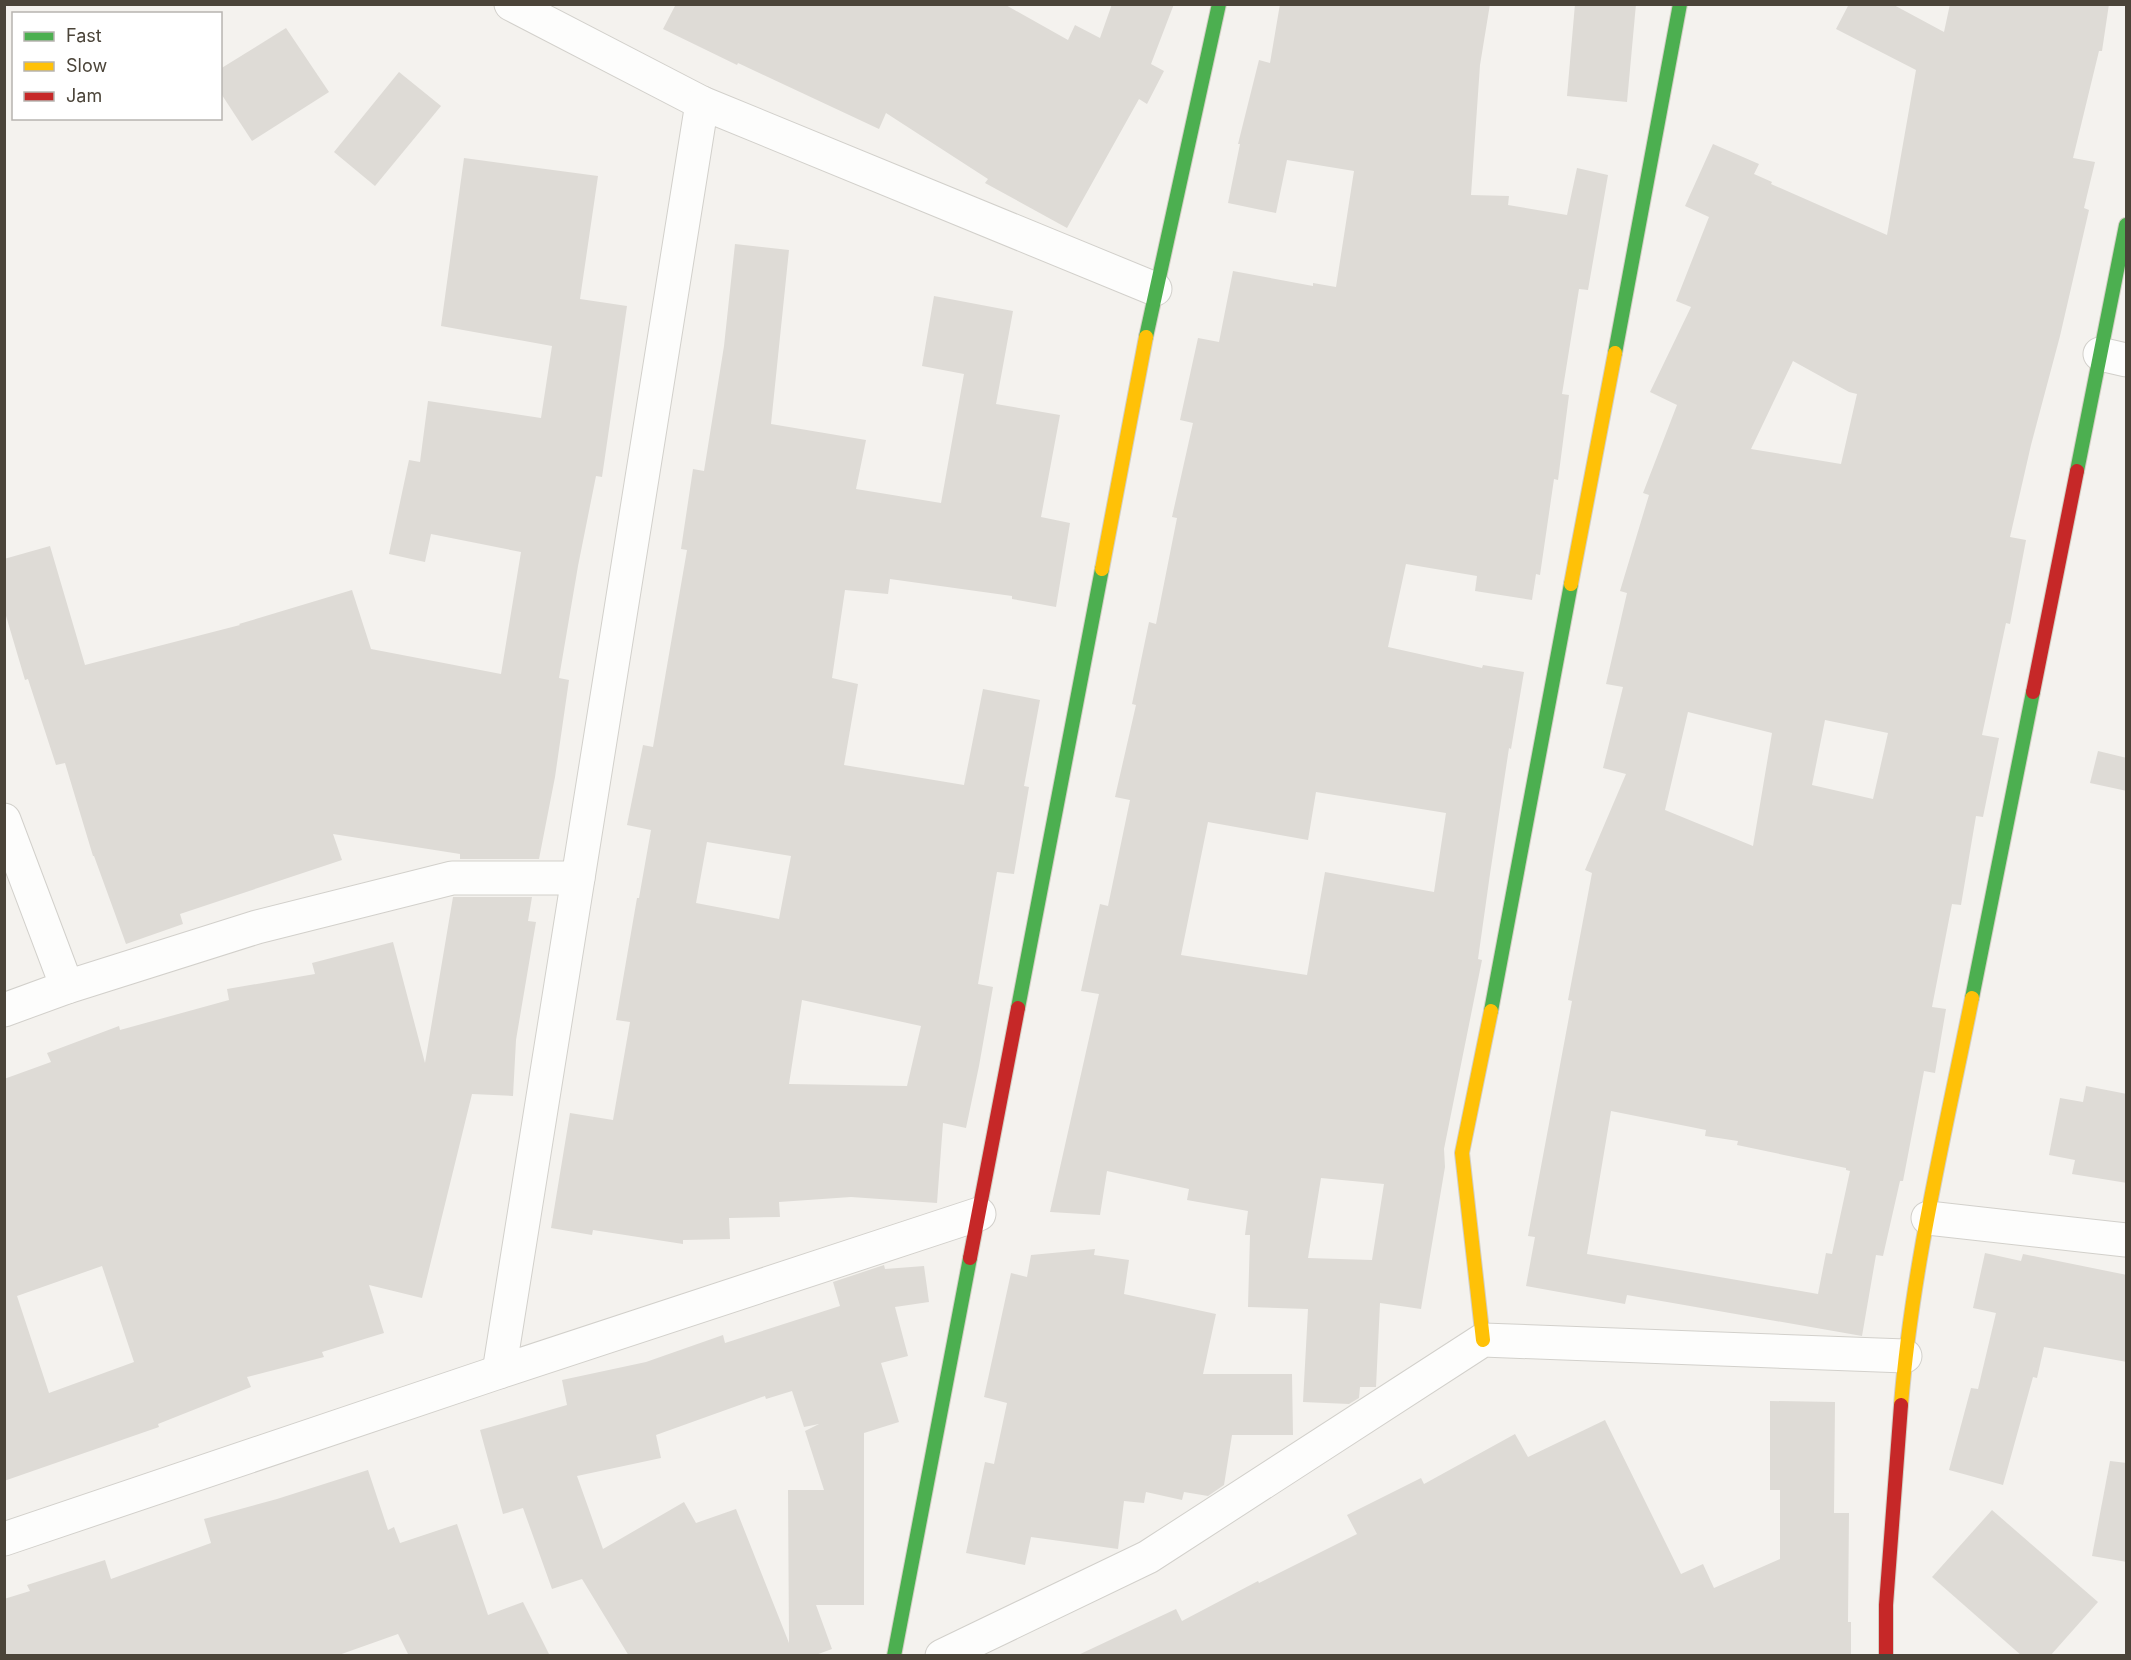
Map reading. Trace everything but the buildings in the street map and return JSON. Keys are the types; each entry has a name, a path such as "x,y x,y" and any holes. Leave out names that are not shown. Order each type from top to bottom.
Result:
{"street":[{"path":"511,4 702,103 1155,289"},
{"path":"894,1656 1155,289 1219,4"},
{"path":"1483,1340 1462,1153 1481,1066 1680,4"},
{"path":"499,1372 702,103"},
{"path":"1886,1656 1886,1605 1905,1356 1928,1218 2114,357 2127,225"},
{"path":"4,820 67,987"},
{"path":"4,1010 67,987 257,927 452,878 578,878"},
{"path":"4,1539 499,1372 979,1214"},
{"path":"1928,1218 2127,1240"},
{"path":"942,1656 1148,1557 1483,1340 1905,1356"}],"traffic: fast":[{"path":"1146,337 1219,4"},
{"path":"1615,353 1680,4"},
{"path":"2077,471 2126,225"},
{"path":"1018,1008 1102,569"},
{"path":"1491,1011 1571,584"},
{"path":"1972,998 2033,692"},
{"path":"894,1656 970,1258"}],"traffic: slow":[{"path":"1102,569 1146,337"},
{"path":"1571,584 1615,353"},
{"path":"1901,1405 1921,1252 1972,998"},
{"path":"1483,1340 1462,1153 1491,1011"}],"traffic: jam":[{"path":"2033,692 2077,471"},
{"path":"970,1258 1018,1008"},
{"path":"1886,1656 1886,1605 1901,1405"}]}
